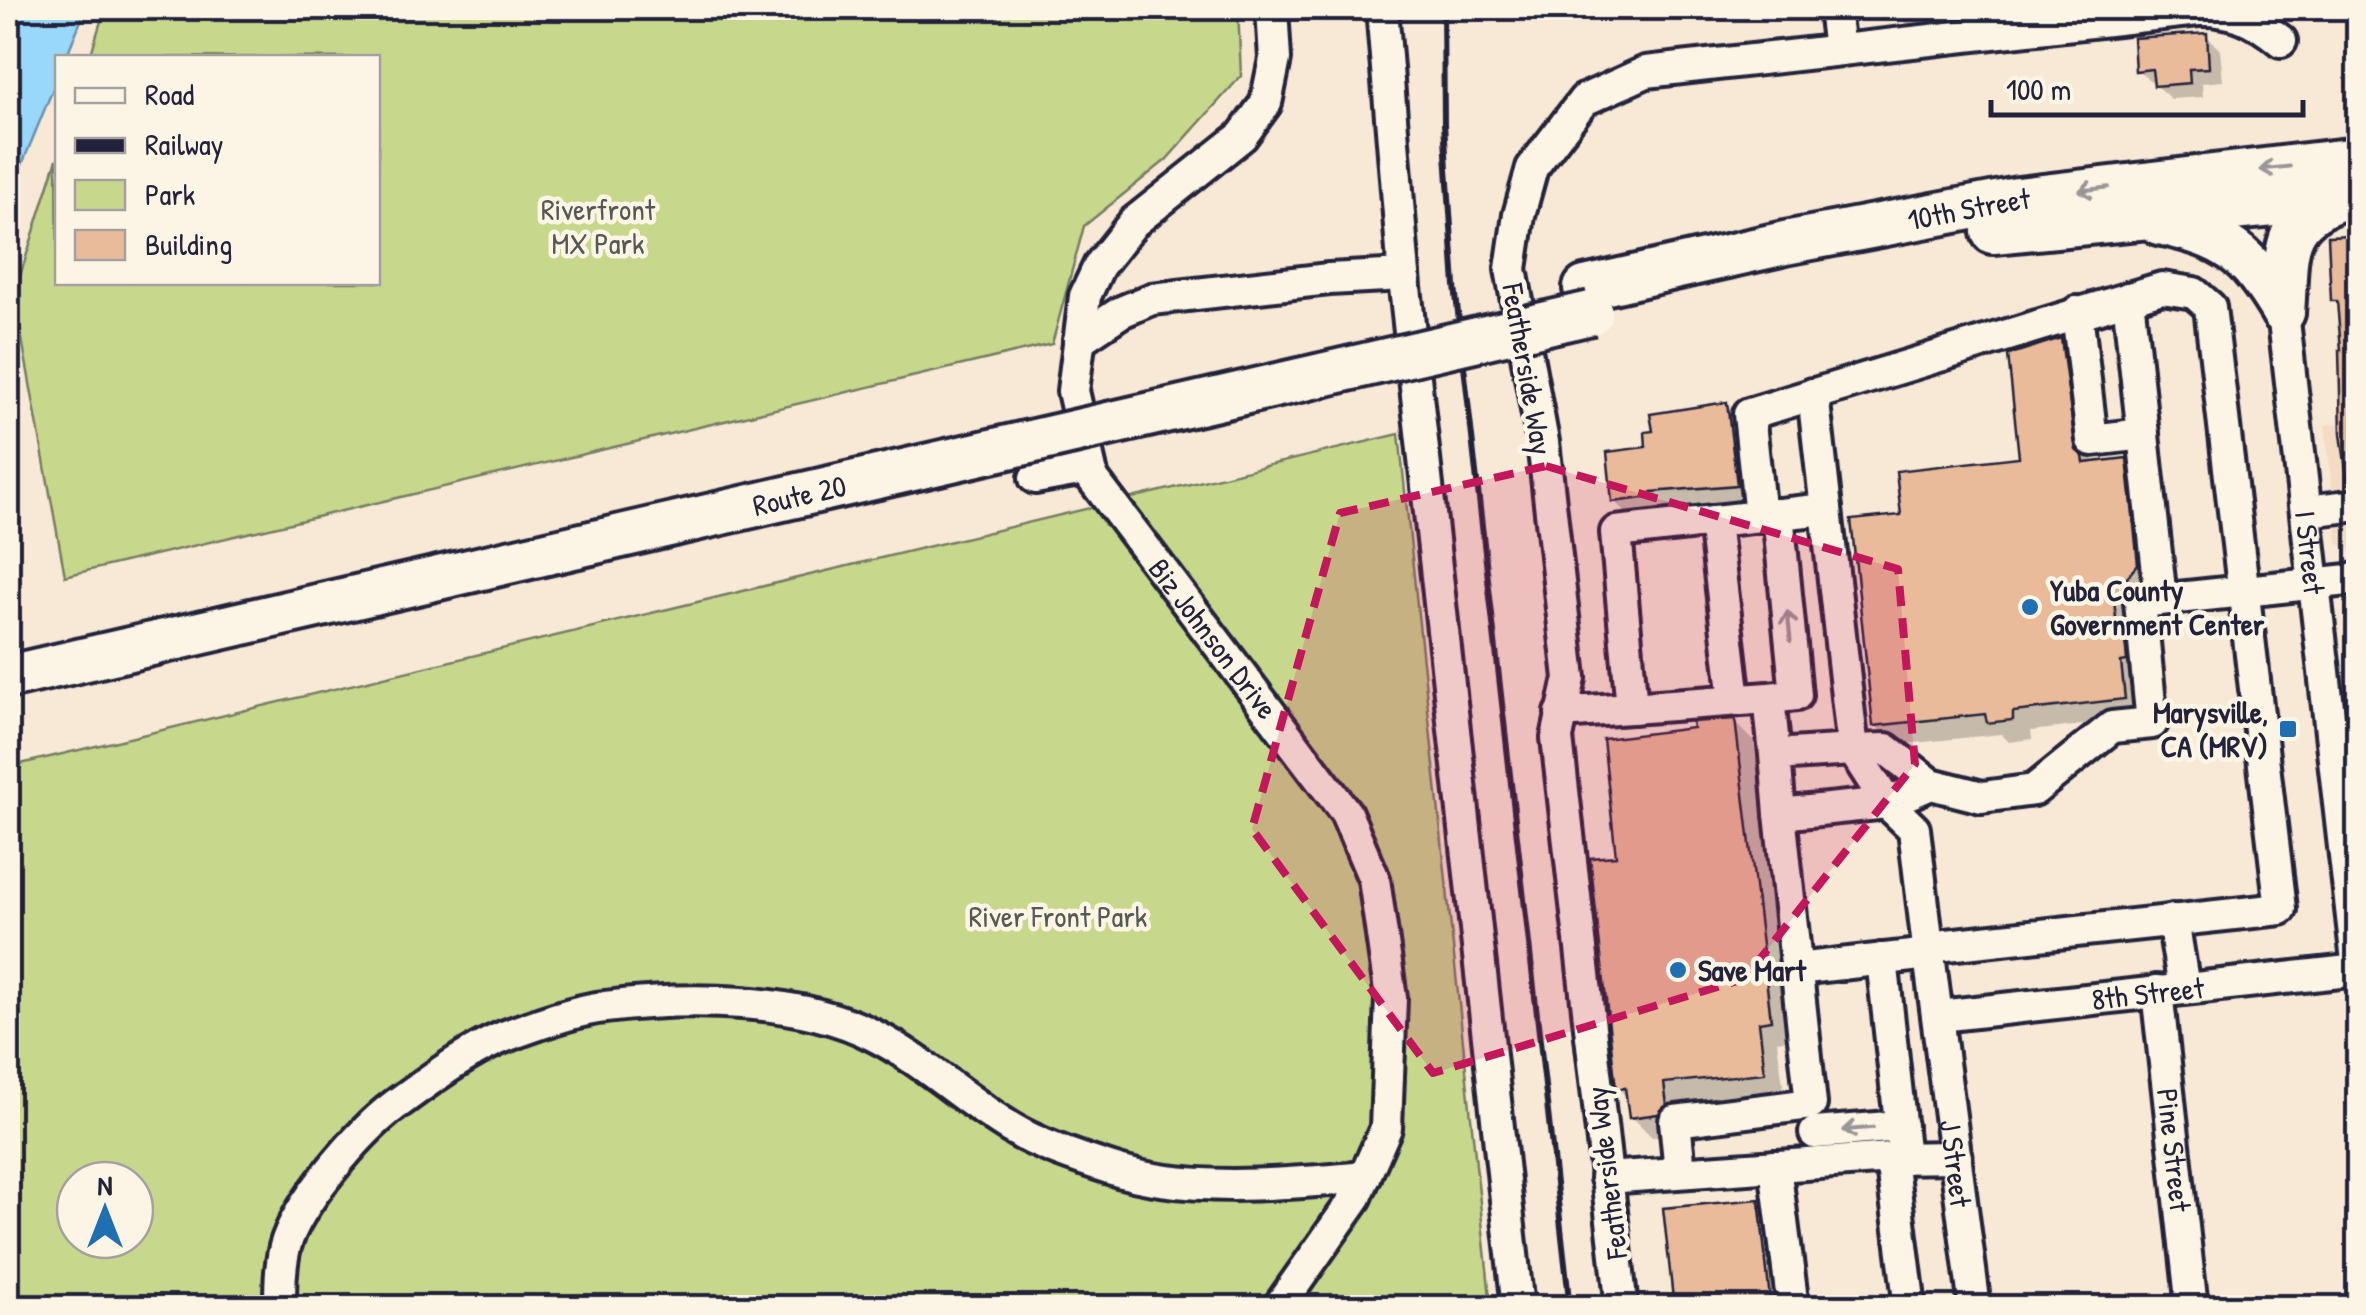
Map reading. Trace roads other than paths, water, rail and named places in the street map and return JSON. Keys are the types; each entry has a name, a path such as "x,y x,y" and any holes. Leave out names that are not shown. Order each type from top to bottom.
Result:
{"highway":[{"name":"10th Street","path":"1588,300 1804,239 2018,199 2358,159"},
{"name":"10th Street","path":"1588,300 1928,242 2135,217 2348,198"},
{"path":"2282,312 2292,234 2300,219 2314,209 2348,198"},
{"path":"2135,217 2190,230 2243,255 2282,312"},
{"name":"Route 20","path":"8,651 1588,300"},
{"name":"Route 20","path":"8,678 1588,300"}],"street":[{"name":"Biz Johnson Drive","path":"1272,8 1276,59 1266,103 1242,136 1154,205 1115,242 1085,296 1073,391 1093,479 1346,813 1374,879 1391,998 1386,1128 1356,1197 1278,1308"},
{"path":"1382,8 1404,275 1518,1308"},
{"path":"1834,8 1838,50"},
{"name":"Featherside Way","path":"1622,1308 1558,738 1570,678 1543,442 1511,269 1519,215 1532,168 1584,100 1646,72 1838,50 1968,21 2198,10 2247,12 2281,42"},
{"path":"1079,340 1121,312 1152,299 1330,279 1404,275"},
{"path":"1561,712 1796,695 1769,515 1749,414 2162,288 2194,293 2210,308 2281,908 1796,969"},
{"path":"2128,298 2160,600"},
{"path":"2077,312 2092,440 2143,434"},
{"name":"I Street","path":"2282,312 2358,970"},
{"path":"1813,394 1852,750"},
{"path":"1035,478 1090,468"},
{"path":"2307,511 2358,505"},
{"path":"1632,708 1616,532 1826,509"},
{"path":"1714,521 1735,700"},
{"path":"1775,756 1886,749 1931,784 1982,797 2034,790 2112,727 2152,724 2140,602 2358,579"},
{"path":"1768,698 1815,1133"},
{"name":"J Street","path":"1852,750 1887,803 1914,829 1975,1308"},
{"path":"1780,814 1887,803 1931,784"},
{"name":"Pine Street","path":"2173,920 2170,990 2192,1308"},
{"path":"1882,960 1901,1126 1898,1158 1910,1308"},
{"name":"8th Street","path":"1938,1016 2358,970"},
{"path":"280,1308 286,1244 319,1185 371,1123 432,1078 508,1034 602,1007 702,1002 780,1005 871,1033 1013,1129 1112,1170 1180,1182 1299,1182 1365,1177"},
{"path":"1680,1172 1675,1121 1815,1133 1901,1126"},
{"path":"1606,1178 1775,1166 1815,1133"},
{"path":"1815,1133 1898,1158 1956,1157"},
{"path":"1775,1166 1793,1308"}],"water":[{"path":"8,8 86,8 67,55 55,55 55,84 8,199"}],"railway":[{"path":"1443,8 1444,124 1455,286 1570,1308"}],"place":[{"name":"Yuba County Government Center","path":"2030,607"},
{"name":"Marysville, CA (MRV)","path":"2288,729"},
{"name":"Save Mart","path":"1678,970"}],"park label":[{"name":"Riverfront MX Park","path":"598,226"},
{"name":"River Front Park","path":"1058,916"}]}
